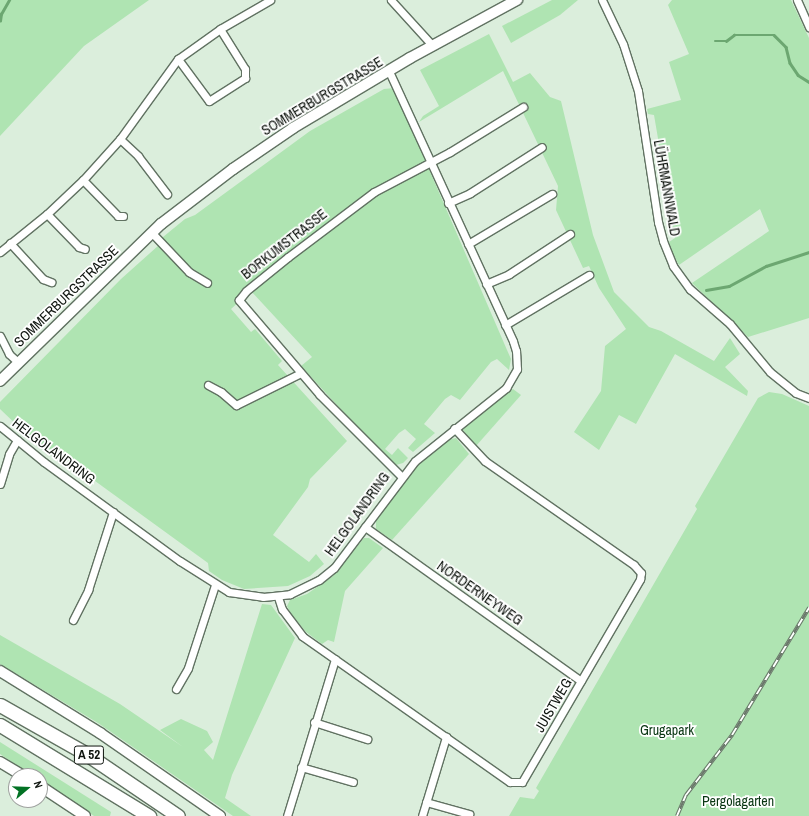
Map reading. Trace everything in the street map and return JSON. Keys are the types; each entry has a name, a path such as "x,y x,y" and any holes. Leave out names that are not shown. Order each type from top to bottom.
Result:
{"highway":[{"name":"A 52","path":"0,705 85,753 177,815"},
{"name":"A 52","path":"0,725 149,816"}],"street":[{"path":"0,252 47,214 83,180 120,139 178,59 220,29 270,0"},
{"path":"392,0 433,46"},
{"name":"SOMMERBURGSTRASSE","path":"0,381 152,233 206,190 274,141 433,46 517,0"},
{"name":"LÜHRMANNWALD","path":"602,0 617,31 638,91 660,228 673,266 690,289 730,324 778,379 796,393 809,398"},
{"path":"797,0 809,27"},
{"path":"178,59 209,101 245,78 245,69 220,29"},
{"name":"HELGOLANDRING","path":"0,426 113,512 215,585 246,596 278,597 303,589 334,568 401,476 426,450 506,388 514,377 517,369 516,351 505,325 429,163 389,72"},
{"path":"429,163 450,152 523,107"},
{"path":"120,139 138,156 167,194"},
{"path":"448,203 470,193 542,147"},
{"name":"BORKUMSTRASSE","path":"401,476 301,373 241,305 241,296 304,244 374,192 429,163"},
{"path":"83,180 118,216 123,216"},
{"path":"468,244 552,194"},
{"path":"47,214 79,247 85,249"},
{"path":"152,233 189,272 207,283"},
{"path":"486,284 509,274 570,234"},
{"path":"10,243 43,279 51,282"},
{"path":"505,325 589,275"},
{"path":"0,336 9,354 18,362"},
{"path":"208,386 221,392 236,405 301,373"},
{"name":"JUISTWEG","path":"278,597 282,609 296,630 510,782 522,782 640,579 639,569 485,461 454,428"},
{"path":"0,484 9,454 17,440"},
{"path":"72,620 88,590 113,512"},
{"name":"NORDERNEYWEG","path":"365,527 581,681"},
{"path":"176,689 188,668 215,585"},
{"path":"287,816 314,722 335,659"},
{"path":"0,671 106,738 220,816"},
{"path":"314,722 367,739"},
{"path":"422,816 446,737"},
{"path":"0,762 10,768"},
{"path":"301,767 353,782"},
{"path":"48,791 85,816"},
{"path":"426,802 469,814"}],"green space":[{"path":"0,0 149,0 84,46 0,136"},
{"path":"552,0 578,0 560,15 511,43 502,26"},
{"path":"672,0 791,0 809,38 809,318 748,337 692,283 769,231 760,209 679,265 672,253 669,242 675,238 654,115 648,114 647,109 681,100 669,62 689,54 668,5"},
{"path":"489,34 513,82 530,73 550,97 561,101 593,235 614,292 649,327 661,331 714,361 730,338 740,354 725,367 748,391 747,396 675,354 636,424 619,415 599,450 574,432 601,391 605,346 626,329 599,288 589,266 583,268 556,210 558,186 503,71 419,122 423,116 439,106 420,70"},
{"path":"394,88 511,359 509,370 497,359 491,362 460,400 451,395 445,399 424,424 435,433 413,452 408,448 416,439 405,429 399,433 385,449 392,455 398,448 408,458 403,463 396,465 358,428 301,366 312,357 251,291 231,309 251,332 255,329 282,361 278,365 347,441 310,479 308,487 273,535 309,562 316,554 324,564 310,576 288,586 244,589 222,580 209,571 208,563 51,449 44,451 0,409 0,402 121,279 159,245 163,237 185,219 195,215 310,131 384,89"},
{"path":"513,389 521,395 476,446 463,430 464,426"},
{"name":"Grugapark","path":"769,392 782,394 809,406 809,816 509,816 520,797 534,799 539,791 536,788 697,509 695,506 758,398"},
{"path":"456,438 469,454 392,540 376,529 376,521 415,466 443,441"},
{"path":"364,538 369,538 383,548 345,591 334,642 328,640 322,644 306,632 291,614 287,606 290,600 307,594 333,576"},
{"path":"262,604 271,605 295,638 232,775 225,798 251,816 233,816 98,723 0,664 0,635 120,704 183,747 160,730 181,719 207,731 213,742 204,750 213,760"},
{"path":"0,742 41,768 21,768 0,754"},
{"path":"48,772 111,812 110,816 94,816 48,785"}],"waterway":[{"path":"0,21 1,14 9,0"},
{"path":"715,41 726,41 734,35 774,35 786,47 790,63 798,75 809,82"},
{"path":"706,290 729,286 766,266 809,252"}],"railway":[{"path":"677,816 686,795 732,735 809,608"}],"park label":[{"name":"Pergolagarten","path":"738,801"}]}
